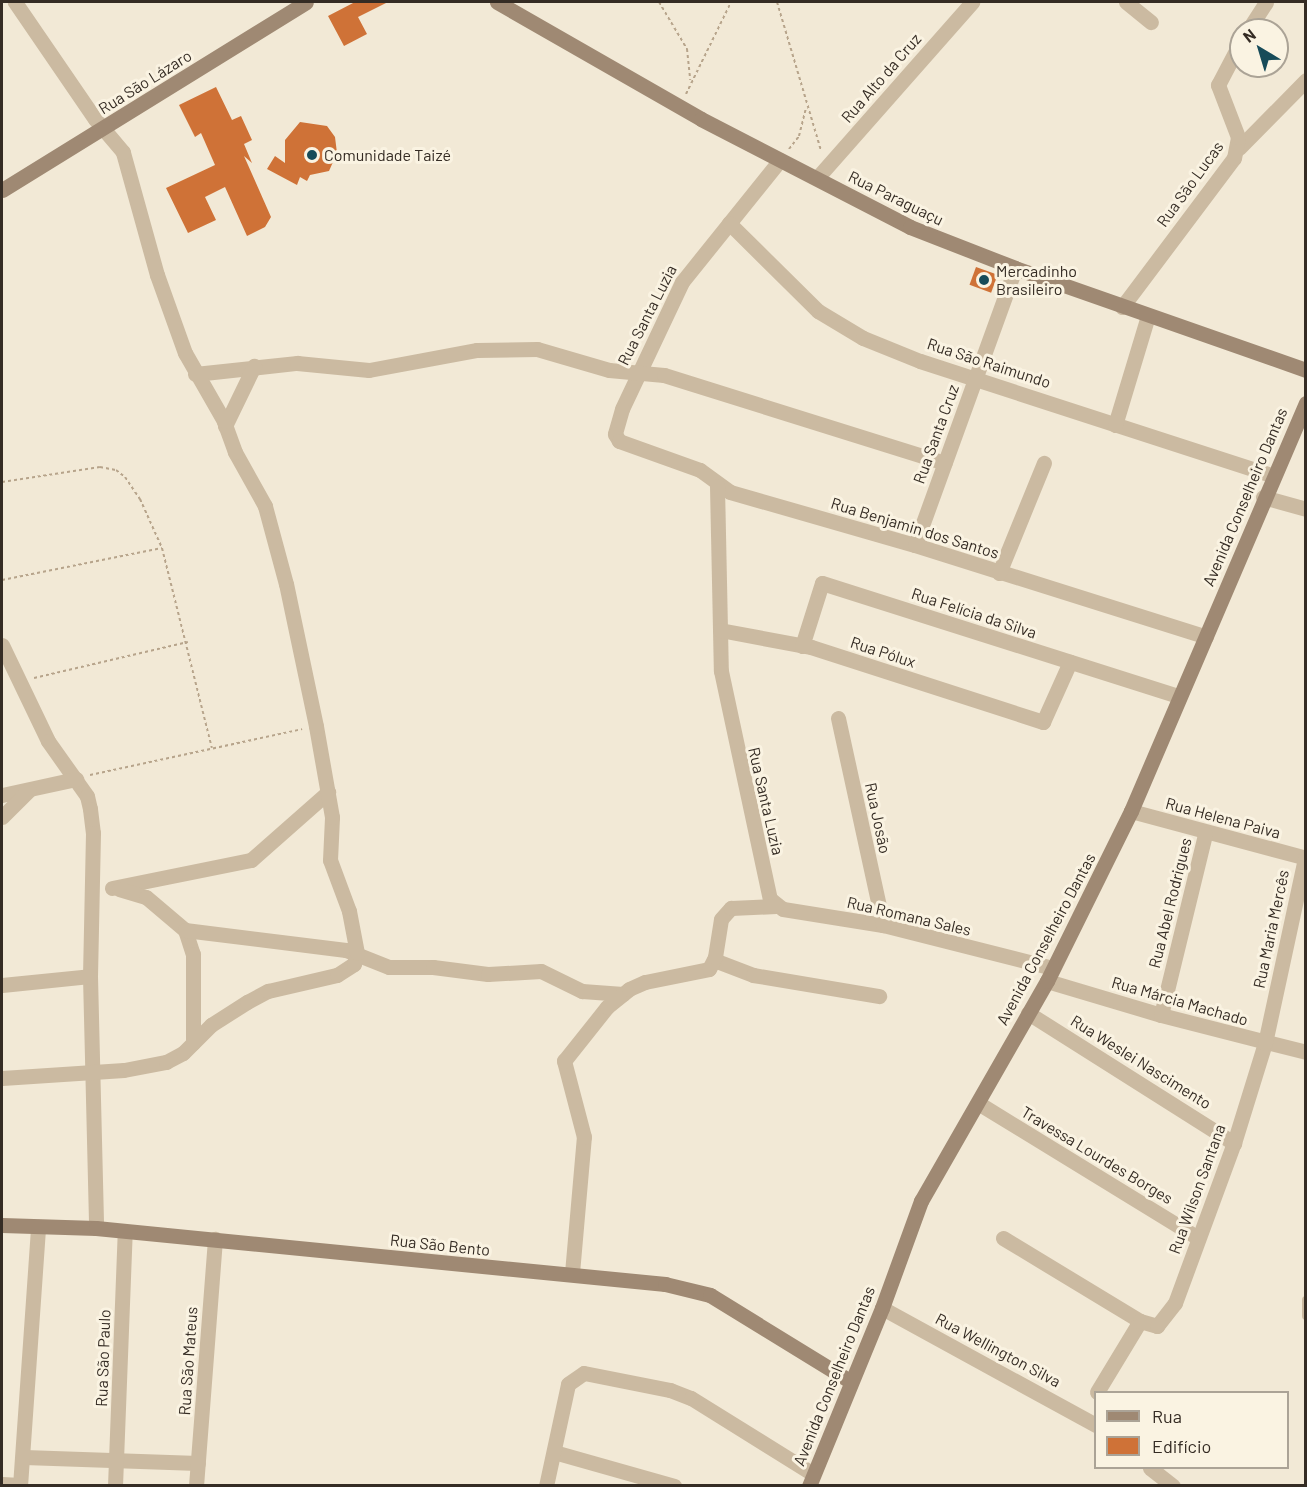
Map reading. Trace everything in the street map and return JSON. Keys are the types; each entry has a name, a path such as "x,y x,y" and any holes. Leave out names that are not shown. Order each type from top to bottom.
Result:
{"street":[{"path":"2,1078 156,1065 176,1058 211,1025 247,1002 276,988 337,975 354,964 357,953 349,911 330,860 332,817 316,726 276,541 264,506 225,426 195,374 157,274 129,164 15,2"},
{"name":"Rua São Lázaro","path":"2,190 306,2"},
{"name":"Rua Paraguaçu","path":"497,2 681,108 780,160 822,173 910,226 1015,268 1305,370"},
{"name":"Rua Alto da Cruz","path":"822,173 972,2"},
{"path":"1126,2 1151,22"},
{"path":"1256,18 1266,2"},
{"name":"Rua São Lucas","path":"1122,307 1239,148 1218,86 1229,64"},
{"path":"1239,148 1305,80"},
{"name":"Rua Santa Luzia","path":"619,441 616,428 637,372 682,282 780,160"},
{"name":"Rua São Raimundo","path":"729,223 818,311 838,324 920,361 976,377 1274,476"},
{"name":"Rua Santa Cruz","path":"915,545 1015,268"},
{"path":"1115,425 1148,315"},
{"path":"195,374 297,363 369,370 508,347 537,349 609,370 664,375 945,463"},
{"path":"225,426 254,366"},
{"name":"Avenida Conselheiro Dantas","path":"811,1480 882,1308 921,1201 1050,974 1131,811 1178,696 1206,636 1263,497 1305,403"},
{"name":"Rua Benjamin dos Santos","path":"619,441 700,470 717,486 1206,636"},
{"path":"999,573 1044,463"},
{"name":"Rua Santa Luzia","path":"717,486 720,630 725,701 767,889 776,906"},
{"path":"1263,497 1305,508"},
{"name":"Rua Felícia da Silva","path":"802,646 822,583 1178,696"},
{"name":"Rua Pólux","path":"720,630 802,646 1042,722 1070,662"},
{"path":"2,645 48,741 87,796 93,833 90,976 96,1228"},
{"name":"Rua Josão","path":"838,718 883,926"},
{"path":"2,795 76,778"},
{"path":"2,817 28,790"},
{"path":"92,888 112,888 251,860 328,792"},
{"name":"Rua Helena Paiva","path":"1131,811 1205,834 1305,858"},
{"name":"Rua Abel Rodrigues","path":"1161,1015 1205,834"},
{"name":"Rua Maria Mercês","path":"1265,1043 1305,858"},
{"path":"112,888 146,897 185,930 193,954 193,1043"},
{"name":"Rua Romana Sales","path":"714,960 724,914 740,905 776,906 883,926 1050,974"},
{"path":"185,930 357,953 389,967 433,966 488,974 541,970 582,991 623,994"},
{"path":"572,1273 584,1137 562,1064 599,1016 623,994 645,982 703,972 714,960 753,975 879,996"},
{"name":"Rua Márcia Machado","path":"1050,974 1161,1015 1305,1052"},
{"path":"2,985 90,976"},
{"name":"Rua Weslei Nascimento","path":"1028,1013 1234,1143"},
{"name":"Rua Wilson Santana","path":"1140,1321 1157,1326 1167,1317 1234,1143 1265,1043"},
{"name":"Travessa Lourdes Borges","path":"978,1103 1197,1237"},
{"name":"Rua São Bento","path":"2,1225 96,1228 494,1269 572,1273 665,1284 710,1295 850,1381"},
{"path":"2,1484 20,1485 24,1456 38,1227"},
{"name":"Rua São Paulo","path":"115,1485 125,1231"},
{"path":"1003,1238 1140,1321 1098,1391"},
{"name":"Rua São Mateus","path":"196,1485 215,1239"},
{"name":"Rua Wellington Silva","path":"882,1308 1090,1421"},
{"path":"546,1485 568,1384 575,1377 584,1373 680,1394 811,1480"},
{"path":"1090,1421 1094,1403"},
{"path":"554,1452 674,1485"},
{"path":"24,1456 117,1462 198,1463"},
{"path":"1153,1469 1173,1485"}],"lane":[{"path":"1305,1300 1305,1316"}],"path":[{"path":"659,2 687,49 691,83"},
{"path":"681,108 731,2"},
{"path":"777,2 807,105 822,173"},
{"path":"780,160 799,136 807,105"},
{"path":"2,482 100,467 116,470 140,499 162,548 188,642 212,748"},
{"path":"2,580 162,548"},
{"path":"21,681 188,642"},
{"path":"76,778 316,726"}],"building":[{"path":"355,2 388,2 358,17 367,34 344,46 328,16"},
{"path":"216,87 232,120 241,116 252,140 244,144 252,163 244,156 271,217 265,227 247,236 225,187 205,197 216,220 188,233 166,188 215,165 201,133 195,137 179,105"},
{"name":"Comunidade Taizé","path":"300,122 327,126 335,137 337,153 329,171 310,175 307,181 300,177 297,185 267,169 275,156 285,163 285,140"},
{"name":"Mercadinho Brasileiro","path":"976,267 998,275 991,293 970,285"}],"place":[{"name":"Comunidade Taizé","path":"312,155"},
{"name":"Mercadinho Brasileiro","path":"984,280"}]}
